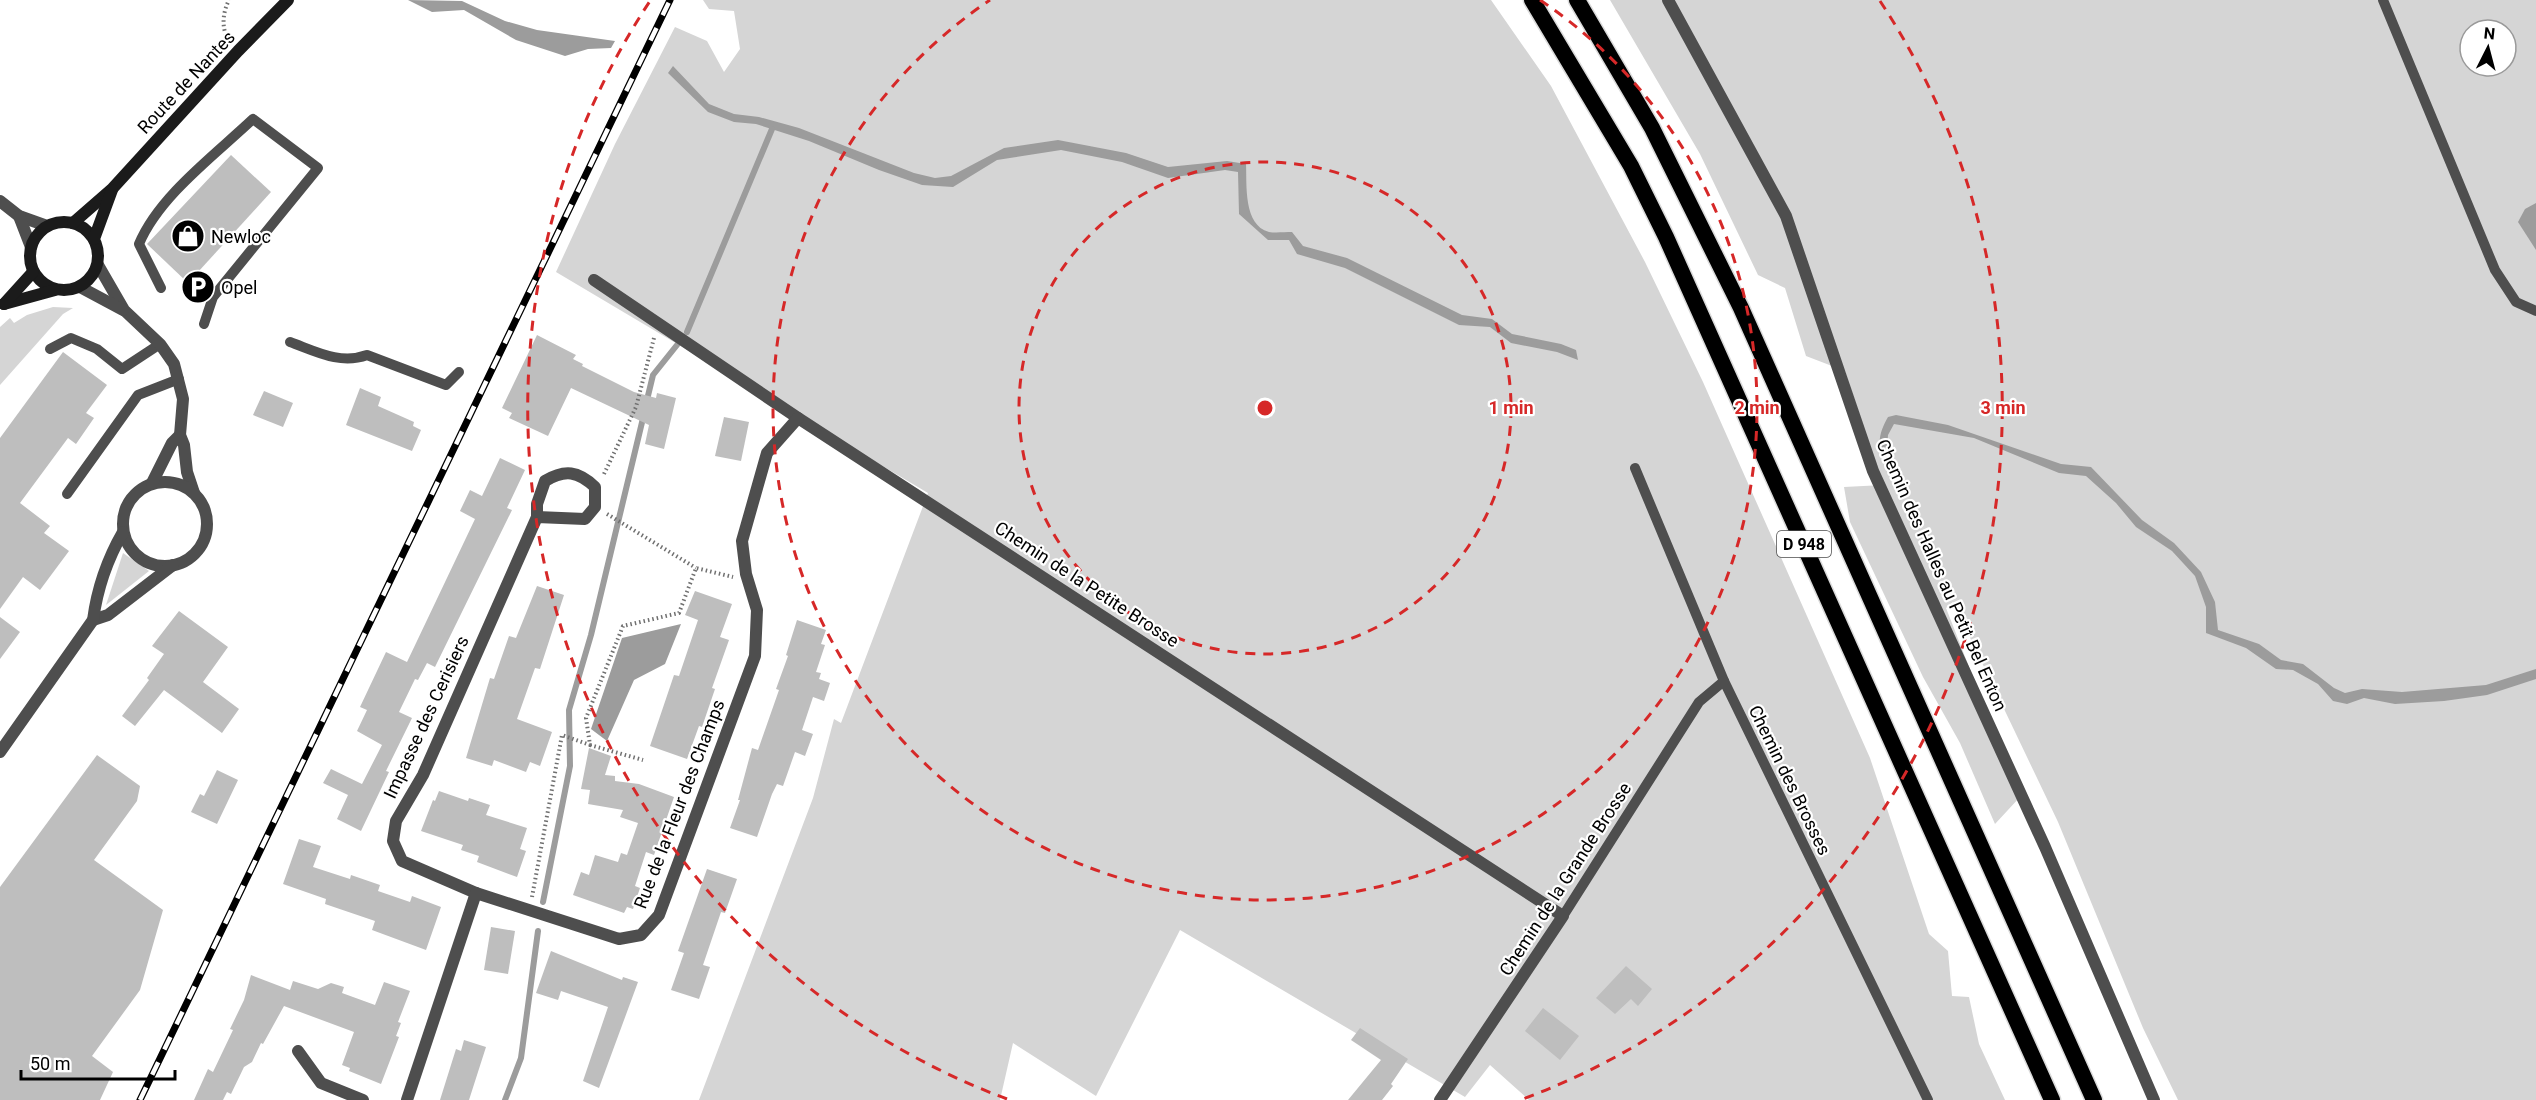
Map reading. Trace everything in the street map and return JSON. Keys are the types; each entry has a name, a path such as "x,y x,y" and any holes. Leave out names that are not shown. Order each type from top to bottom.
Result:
{"highway":[{"name":"D 948","path":"1532,0 1631,166 1666,237 2052,1100"},
{"name":"D 948","path":"1577,0 1652,128 1741,308 2094,1100"}],"main road":[{"name":"Route de Nantes","path":"73,223 112,189 238,51 288,0"},
{"name":"Route de Nantes","path":"94,239 112,189"},
{"path":"2,307 55,290 68,291 80,287 91,278 98,266 98,252 94,239 73,223 60,222 47,226 37,235 31,248 30,260 33,272 42,283 55,290"},
{"path":"2,307 33,272"}],"street":[{"name":"Chemin des Halles au Petit Bel Enton","path":"1668,0 1786,216 1873,471 2045,847 2154,1100"},
{"path":"0,201 19,216 47,226"},
{"path":"19,216 31,248"},
{"path":"98,266 124,310"},
{"name":"Chemin de la Petite Brosse","path":"594,280 798,418 1563,916"},
{"path":"80,287 124,310 160,344 174,364 183,399 180,435 184,444 187,472 194,493 206,512 206,535 194,555 173,565 108,615 93,620"},
{"name":"Rue de la Fleur des Champs","path":"476,893 619,939 641,935 659,915 754,656 757,610 750,589 742,541 767,453 798,418"},
{"path":"152,483 172,443 180,435"},
{"name":"Impasse des Cerisiers","path":"476,893 402,861 393,841 396,821 423,775 537,517 537,504 545,481 559,473 582,475 595,487"},
{"path":"173,565 156,565 141,559 129,547 123,532 124,512 128,502 152,483 174,482 194,493"},
{"path":"537,517 585,519 594,507 595,487"},
{"path":"0,752 93,620 95,601 113,548 123,532"},
{"path":"408,1100 476,893"},
{"name":"Chemin de la Grande Brosse","path":"1440,1100 1563,916"},
{"path":"298,1052 321,1083 363,1100"}],"lane":[{"path":"2383,0 2496,270 2517,302 2536,311"},
{"path":"161,288 139,244 147,225 180,188 253,119 318,168 213,297 204,324"},
{"path":"50,349 71,338 97,349 122,369 160,344"},
{"path":"290,342 340,359 354,360 367,355 446,385 459,372"},
{"path":"67,494 138,395 179,379"},
{"name":"Chemin des Brosses","path":"1635,468 1724,681 1928,1100"},
{"name":"Chemin de la Grande Brosse","path":"1563,916 1699,702 1724,681"}],"path":[{"path":"595,487 605,474 636,407 658,323"},
{"path":"606,514 696,568 733,577 734,585 750,589"},
{"path":"590,745 586,718 622,626 679,613 696,568"},
{"path":"528,909 534,892 562,735 643,760"}],"shaded area":[{"path":"408,0 462,1 505,21 537,30 615,41 611,48 588,49 565,56 516,40 464,10 432,12"},
{"path":"703,0 1491,0 1551,86 1645,262 1703,382 1870,758 1929,934 1948,951 1952,996 1969,997 1979,1044 2005,1100 1529,1100 1490,1065 1465,1097 1180,930 1096,1096 1013,1043 1000,1100 699,1100 813,798 834,719 841,723 928,493 556,272 615,144 675,27 707,41 724,72 740,49 734,11 709,9"},
{"path":"1610,0 2536,0 2536,1100 2178,1100 2143,1028 2058,822 1953,602 1946,608 2020,797 1995,824 1960,743 1923,677 1850,522 1844,487 1883,485 1845,371 1806,356 1785,288 1758,275 1700,154"},
{"path":"673,66 709,104 734,114 759,117 799,128 914,173 935,178 951,176 1004,148 1058,140 1126,153 1168,167 1227,161 1246,164 1248,203 1255,221 1261,228 1269,232 1292,232 1303,246 1347,258 1462,315 1492,319 1512,334 1561,344 1576,350 1578,360 1557,352 1511,343 1490,327 1459,325 1345,268 1297,254 1289,240 1268,240 1239,214 1238,172 1225,170 1168,178 1122,162 1061,150 997,160 953,187 922,185 809,141 756,124 734,122 708,112 668,73"},
{"path":"2536,203 2536,250 2518,222 2525,209"},
{"path":"53,307 73,308 63,314 0,385 0,327 10,318 14,323 27,315"},
{"path":"1896,415 1948,425 2061,464 2091,467 2142,520 2174,543 2201,572 2215,602 2218,630 2259,644 2281,660 2303,664 2334,688 2345,693 2362,689 2402,692 2486,685 2536,669 2536,679 2487,695 2444,701 2395,704 2364,698 2347,704 2333,701 2318,684 2293,670 2276,669 2246,648 2206,633 2206,607 2195,576 2172,551 2136,527 2116,503 2086,476 2059,473 1974,438 1894,424 1888,435 1886,461 1880,444 1882,428 1888,417"},
{"path":"123,553 149,571 106,605"},
{"path":"681,624 665,664 634,680 607,741 591,729 622,638"}],"building":[{"path":"231,155 271,192 188,283 147,244"},
{"path":"537,335 576,355 573,359 583,364 582,366 634,392 656,398 657,393 676,398 664,449 645,444 649,425 571,388 548,436 509,418 512,413 502,408"},
{"path":"63,352 107,385 86,413 94,418 76,444 68,438 20,503 50,526 44,533 69,551 40,590 23,577 0,609 0,438"},
{"path":"360,388 381,397 378,406 414,422 413,426 421,430 412,451 346,425"},
{"path":"264,391 293,403 283,427 253,415"},
{"path":"724,417 749,422 741,461 715,456"},
{"path":"500,458 525,470 507,508 512,510 435,667 427,663 418,680 415,679 399,712 412,718 386,771 389,772 361,831 337,819 348,795 323,783 331,769 362,784 382,745 357,731 367,710 360,707 386,652 407,662 475,519 460,511 470,490 482,496"},
{"path":"537,586 564,595 540,669 535,668 517,719 552,732 540,766 530,762 526,772 494,760 492,766 466,758 490,678 494,679 509,636 516,638"},
{"path":"695,591 732,604 720,637 729,640 712,688 715,689 702,727 699,726 687,759 650,746 674,675 679,676 698,620 685,615"},
{"path":"179,611 228,647 203,682 239,709 222,733 164,690 135,726 122,716 149,680 147,678 164,654 152,646"},
{"path":"0,617 20,632 0,659"},
{"path":"797,620 826,630 821,644 825,645 816,672 821,673 819,679 830,683 824,701 813,697 802,730 813,734 805,756 795,752 783,786 777,784 772,794 757,837 730,828 740,800 738,800 752,748 758,750 779,690 776,689 788,656 786,655"},
{"path":"589,748 611,756 605,775 615,776 615,781 639,784 674,797 654,855 646,852 635,886 640,888 633,909 627,907 624,913 573,895 581,872 589,875 595,855 618,862 621,853 627,855 638,823 620,817 623,810 588,804 590,790 581,789"},
{"path":"97,755 140,786 137,801 94,860 163,910 140,990 92,1056 113,1072 100,1100 0,1100 0,887"},
{"path":"217,770 238,780 217,824 191,812 200,794 204,796"},
{"path":"439,791 468,801 469,798 490,805 486,815 527,828 520,849 526,851 517,877 477,862 479,856 461,850 463,845 421,831"},
{"path":"299,839 321,846 313,867 350,879 351,875 380,885 378,891 410,902 412,896 441,907 426,950 372,930 375,921 325,904 326,899 283,884"},
{"path":"707,869 737,879 725,913 721,912 703,965 710,967 699,999 671,990 684,953 678,951"},
{"path":"491,927 515,931 508,974 484,970"},
{"path":"551,951 622,980 623,977 638,982 599,1088 583,1081 608,1007 561,991 558,1000 536,993"},
{"path":"1626,966 1652,989 1638,1006 1631,999 1615,1014 1596,998"},
{"path":"251,975 290,990 293,981 318,989 331,983 344,987 342,993 375,1005 384,982 410,991 398,1022 401,1023 396,1036 399,1037 381,1084 349,1071 350,1068 342,1065 354,1032 284,1006 252,1062 244,1067 231,1094 227,1092 223,1100 194,1100 208,1069 213,1072 233,1030 230,1029 244,1000"},
{"path":"1543,1008 1579,1036 1560,1060 1525,1031"},
{"path":"1360,1028 1408,1059 1382,1100 1348,1100 1381,1060 1351,1040"},
{"path":"464,1040 486,1047 469,1100 440,1100 456,1049 461,1051"}],"waterway":[{"path":"687,332 772,129"},
{"path":"646,404 653,375 677,345"},
{"path":"543,902 570,766 569,710 591,635 644,414"},
{"path":"505,1100 521,1058 538,931"}],"railway":[{"path":"140,1100 670,0"}],"place":[{"name":"Newloc","path":"188,236"},
{"name":"Opel","path":"198,287"}]}
